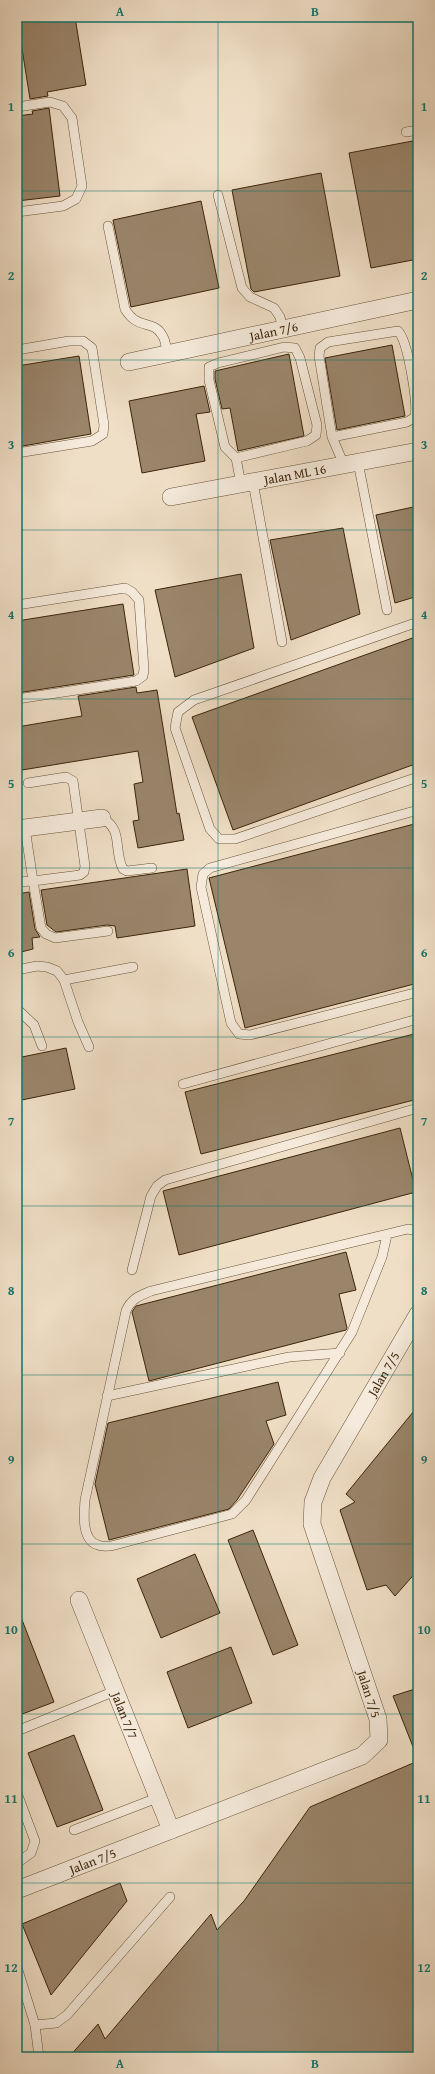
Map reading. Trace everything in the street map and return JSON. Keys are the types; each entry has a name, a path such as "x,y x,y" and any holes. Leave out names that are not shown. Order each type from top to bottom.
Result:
{"street":[{"name":"Jalan 7/6","path":"129,362 418,300"},
{"name":"Jalan ML 16","path":"171,497 418,451"},
{"path":"21,828 102,818"},
{"name":"Jalan 7/5","path":"17,1890 362,1756 379,1740 378,1719 312,1524 313,1502 322,1478 418,1314"},
{"name":"Jalan 7/7","path":"78,1600 170,1830"}],"lane":[{"path":"17,107 50,102 63,106 72,118 82,186 76,199 63,206 17,212"},
{"path":"406,132 418,130"},
{"path":"218,195 242,288 250,297 274,308 280,317 283,329"},
{"path":"108,226 125,309 130,318 139,324 154,326 159,331 163,336 168,354"},
{"path":"332,437 407,422 415,417 417,408 412,378 402,335 398,331 328,342 320,348 319,356 332,437 351,463 387,610"},
{"path":"17,350 69,341 83,342 92,348 104,425 103,434 92,441 17,453"},
{"path":"236,458 307,441 316,435 317,425 300,358 295,348 284,347 218,363 209,367 209,380 225,447 236,458 247,483 282,642"},
{"path":"17,605 125,588 132,592 139,600 144,669 142,676 136,681 17,699"},
{"path":"418,622 194,700 178,712 175,728 210,829 220,840 234,839 418,777"},
{"path":"17,882 80,875 84,872 85,866 80,821 73,781 66,777 28,783"},
{"path":"418,810 210,868 203,874 201,887 231,1023 239,1034 250,1035 418,992"},
{"path":"102,818 111,823 115,830 123,869 127,871 152,868"},
{"path":"21,828 33,881 41,928 46,934 55,938 108,931"},
{"path":"17,970 38,966 47,967 57,971 64,980 78,1022 89,1046"},
{"path":"64,980 133,967"},
{"path":"17,1009 34,1025 42,1046"},
{"path":"183,1084 418,1019"},
{"path":"132,1270 151,1196 157,1186 165,1180 418,1108"},
{"path":"387,1235 382,1257 352,1332 246,1500 232,1514 111,1546 98,1545 89,1538 83,1520 85,1500 129,1303 138,1296 408,1229 418,1231"},
{"path":"107,1396 289,1357 340,1352"},
{"path":"17,1732 115,1691"},
{"path":"17,1794 35,1841 31,1854 17,1863"},
{"path":"74,1830 158,1798"},
{"path":"35,2025 56,2023 67,2014 170,1897"},
{"path":"17,1968 35,2025 39,2057"}],"building":[{"path":"17,17 75,17 86,85 47,92 48,96 30,99"},
{"path":"49,108 60,196 17,201 17,116 33,114 32,111"},
{"path":"418,140 418,259 371,268 349,153"},
{"path":"321,173 340,276 254,292 251,289 232,190"},
{"path":"201,201 219,288 131,307 113,220"},
{"path":"392,345 405,416 337,430 325,358"},
{"path":"289,354 304,436 238,451 230,408 222,409 215,379 215,371"},
{"path":"79,356 91,434 17,447 17,366"},
{"path":"204,386 210,412 196,414 205,461 142,473 129,401"},
{"path":"418,506 418,596 395,603 376,515"},
{"path":"343,528 360,614 291,640 270,540"},
{"path":"241,574 254,648 175,677 155,590"},
{"path":"123,604 134,675 17,693 17,621"},
{"path":"418,636 418,763 233,830 192,717"},
{"path":"136,687 137,693 157,690 177,814 179,813 184,840 138,848 133,821 139,820 134,784 143,782 138,751 22,770 17,737 17,727 82,716 78,696"},
{"path":"418,823 418,983 245,1028 209,878"},
{"path":"187,869 195,926 117,938 115,926 107,925 56,932 47,925 41,890"},
{"path":"29,892 35,929 40,937 32,938 33,949 17,953 17,894"},
{"path":"418,1033 418,1099 201,1154 185,1092"},
{"path":"66,1048 75,1089 17,1101 17,1058"},
{"path":"400,1128 416,1192 179,1255 163,1191"},
{"path":"346,1252 356,1290 339,1294 347,1328 346,1330 149,1381 132,1312 136,1306"},
{"path":"278,1382 286,1415 266,1421 274,1444 237,1500 229,1509 109,1540 95,1484 108,1423"},
{"path":"418,1406 418,1570 395,1596 386,1585 367,1590 340,1510 355,1502 346,1494"},
{"path":"253,1530 298,1645 273,1655 228,1540"},
{"path":"195,1554 220,1613 161,1638 137,1579"},
{"path":"17,1607 54,1702 17,1716"},
{"path":"231,1647 252,1703 188,1728 167,1672"},
{"path":"418,1688 418,1757 417,1757 393,1696"},
{"path":"74,1735 103,1810 57,1827 28,1753"},
{"path":"418,1761 418,2057 69,2057 98,2024 105,2039 211,1914 217,1930 244,1901 310,1807"},
{"path":"120,1883 127,1901 51,1995 22,1924"}]}
